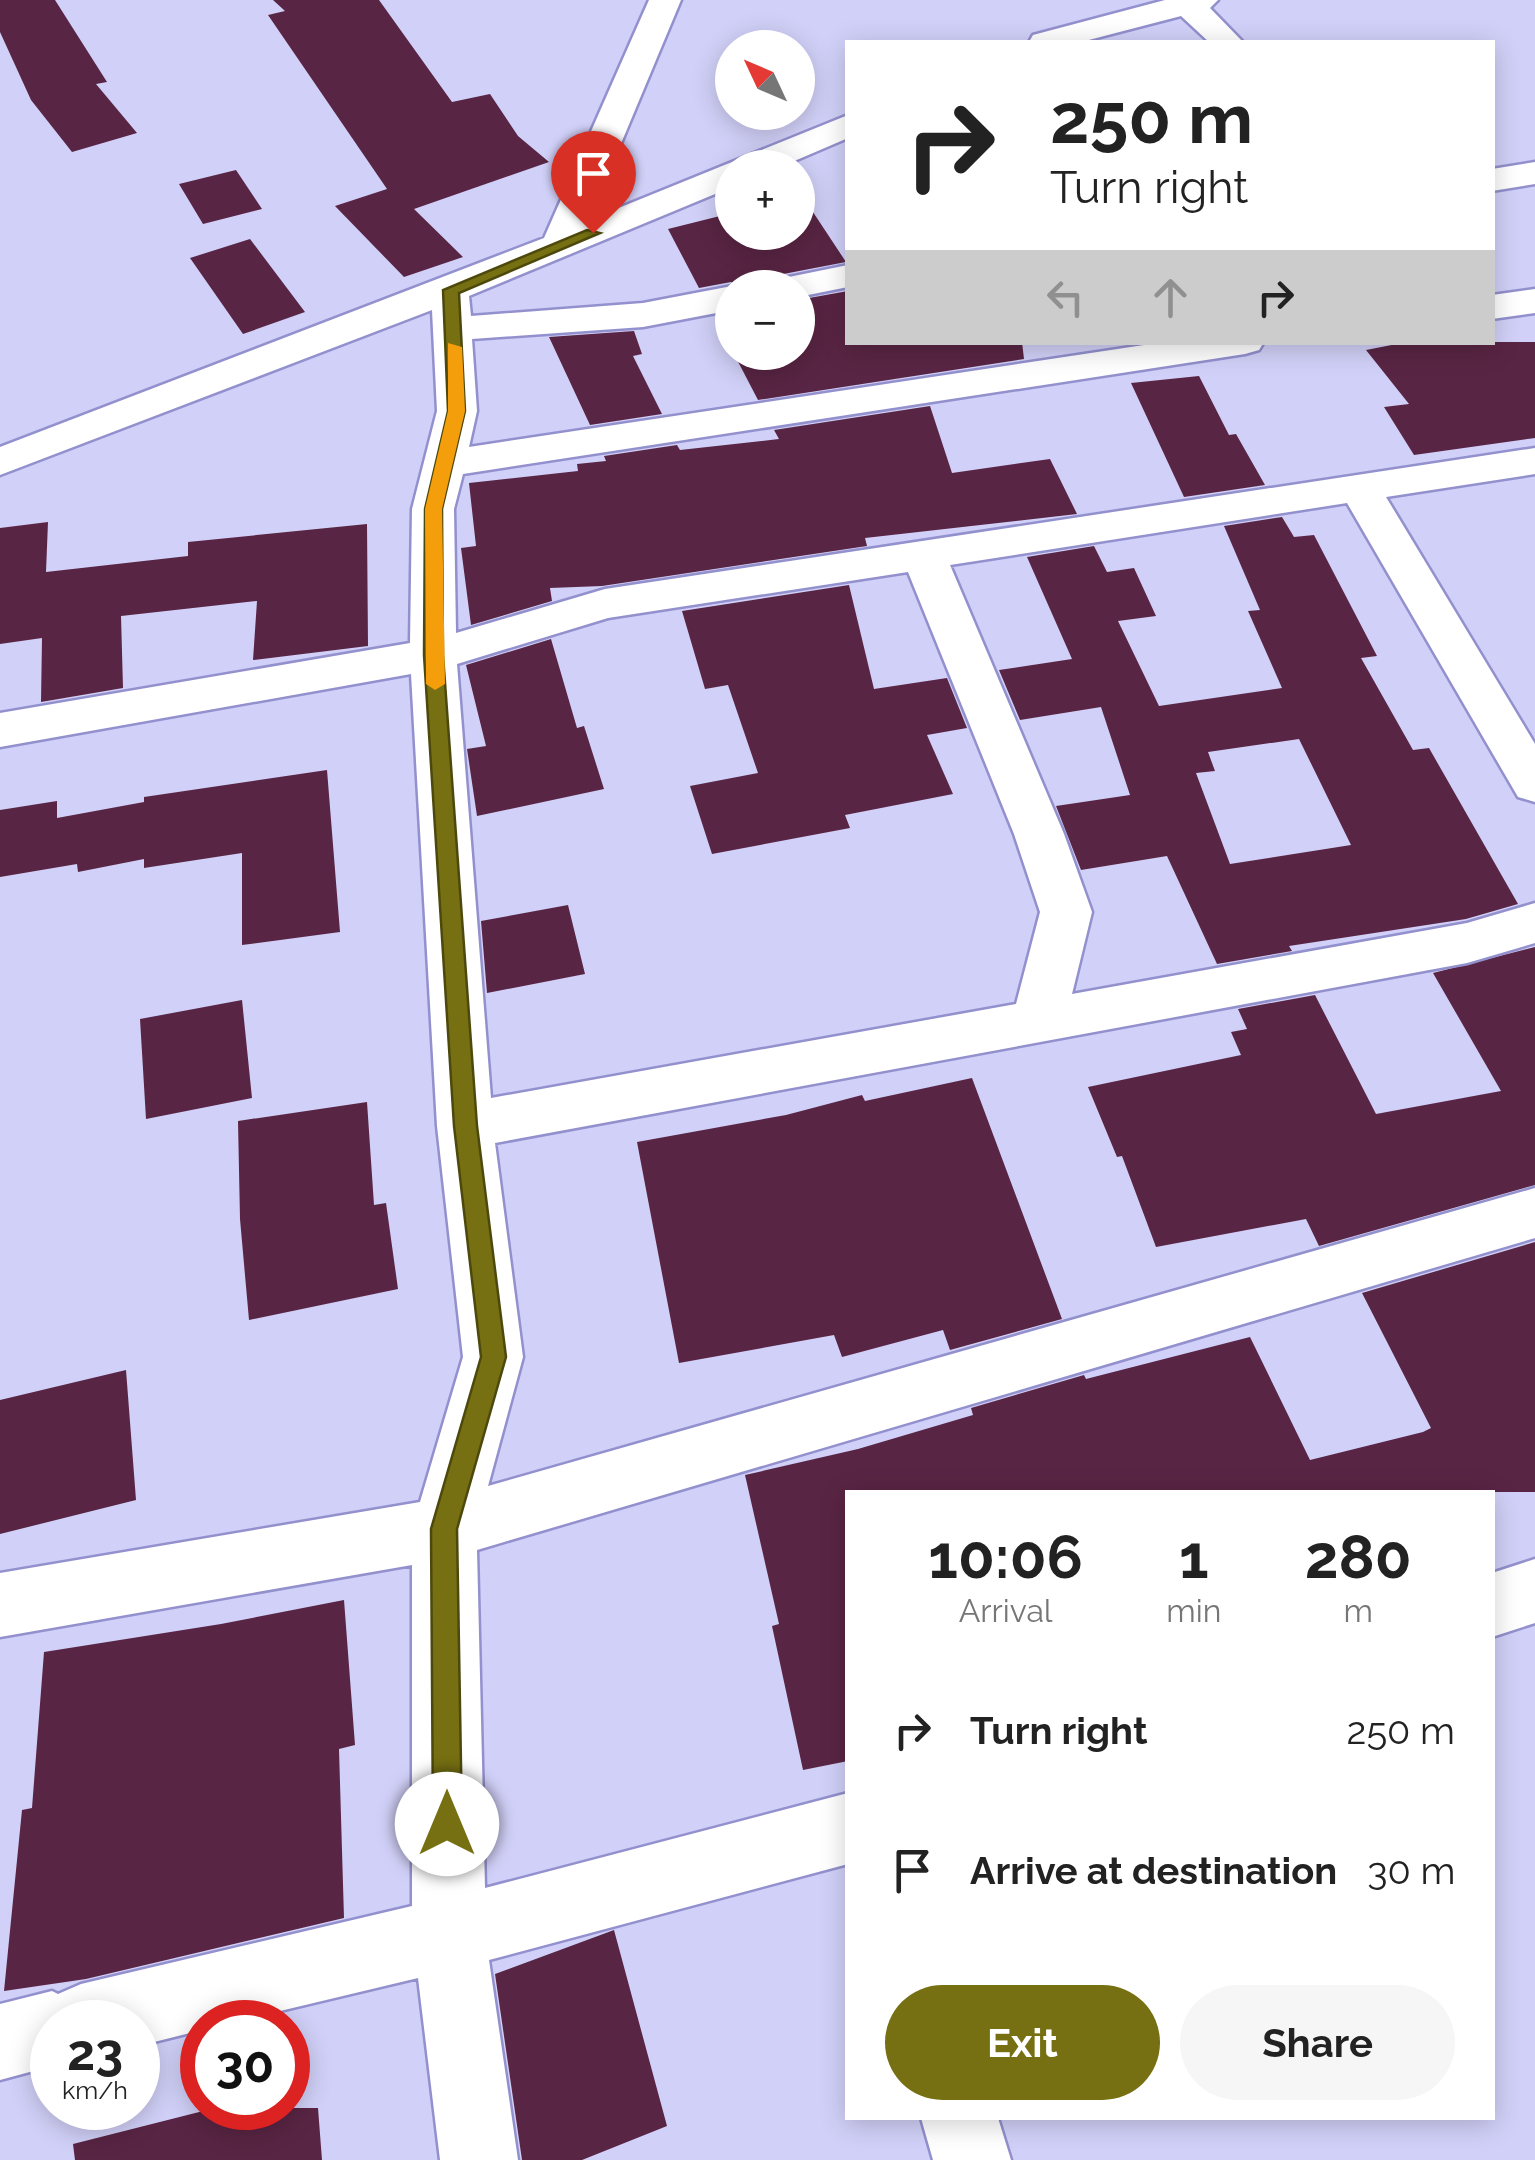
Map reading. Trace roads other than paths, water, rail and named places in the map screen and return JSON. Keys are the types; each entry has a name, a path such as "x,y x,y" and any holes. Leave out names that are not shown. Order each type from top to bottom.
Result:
{"street":[{"path":"558,248 666,0"},
{"path":"1052,40 1194,2 1225,40"},
{"path":"789,150 845,126"},
{"path":"1495,180 1535,173"},
{"path":"0,462 452,310 558,248 715,181"},
{"path":"815,282 845,277"},
{"path":"1495,307 1535,300"},
{"path":"452,310 643,316 715,301"},
{"path":"452,310 457,411 434,509 434,655 465,1126 494,1357 444,1529 448,1934 480,2160"},
{"path":"444,464 1225,345"},
{"path":"0,730 434,655 604,604 1361,490 1535,460"},
{"path":"1361,490 1535,785"},
{"path":"924,556 1039,834 1066,912 1038,1022"},
{"path":"465,1126 1467,943 1535,923"},
{"path":"0,1605 444,1529 1535,1213"},
{"path":"1495,1605 1535,1591"},
{"path":"160,2003 448,1934 845,1829"},
{"path":"0,2042 30,2034"},
{"path":"961,2120 972,2160"}]}
